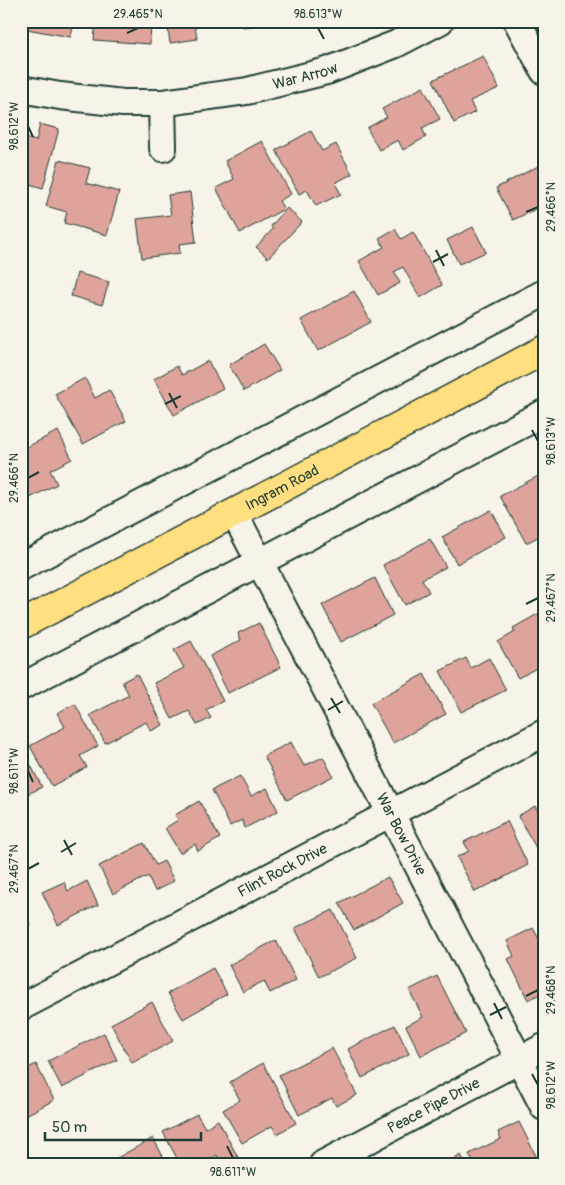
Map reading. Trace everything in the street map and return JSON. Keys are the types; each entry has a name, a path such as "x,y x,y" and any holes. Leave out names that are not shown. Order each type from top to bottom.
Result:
{"main road":[{"name":"Ingram Road","path":"21,625 544,350"}],"street":[{"name":"War Arrow","path":"21,89 60,96 123,103 162,103 247,91 327,71 396,44 440,21"},
{"path":"518,21 544,71"},
{"path":"162,103 164,148"},
{"path":"21,567 544,293"},
{"path":"21,687 544,413"},
{"name":"War Bow Drive","path":"234,513 544,1107"},
{"name":"Flint Rock Drive","path":"21,1007 544,733"},
{"name":"Peace Pipe Drive","path":"323,1164 544,1048"}],"building":[{"path":"21,21 74,21 71,37 21,28"},
{"path":"96,21 151,21 150,44 94,40"},
{"path":"167,21 224,21 195,25 197,39 170,43"},
{"path":"243,21 282,21 243,27"},
{"path":"483,56 499,88 470,101 475,112 454,123 433,80"},
{"path":"423,87 440,119 422,128 426,137 403,150 398,140 379,150 367,128 387,117 382,109"},
{"path":"40,124 59,129 43,188 26,183 23,193 21,192 21,137 36,141"},
{"path":"311,131 322,151 336,144 352,174 335,183 341,194 316,206 307,190 299,194 276,150"},
{"path":"262,141 291,194 279,201 284,209 240,233 216,188 234,179 225,161"},
{"path":"59,160 90,168 86,183 119,192 107,235 64,223 67,212 46,206"},
{"path":"544,163 544,205 513,220 496,188"},
{"path":"190,192 196,242 179,244 180,253 142,258 137,219 171,215 168,195"},
{"path":"287,208 302,222 268,258 256,247 273,229 271,226"},
{"path":"473,227 486,252 459,264 447,240"},
{"path":"395,229 401,239 413,232 442,285 420,298 403,267 394,272 400,283 378,295 359,261 384,247 379,238"},
{"path":"77,273 109,282 102,305 71,296"},
{"path":"354,291 371,322 318,351 301,320"},
{"path":"264,344 280,370 244,391 229,365"},
{"path":"208,361 223,388 174,415 154,379 177,366 182,375"},
{"path":"85,378 95,398 109,390 126,421 83,444 55,394"},
{"path":"58,431 72,459 50,470 57,484 28,499 21,485 21,450"},
{"path":"544,473 544,534 526,543 500,496"},
{"path":"491,510 506,537 457,564 442,537"},
{"path":"430,539 446,567 422,579 429,592 405,605 383,565"},
{"path":"375,578 393,615 341,642 322,605"},
{"path":"543,611 544,664 518,678 498,642 515,632 513,628"},
{"path":"259,623 281,667 228,693 210,656 241,640 238,633"},
{"path":"191,641 223,701 206,710 211,718 197,725 189,711 172,719 154,683 184,668 174,650"},
{"path":"466,658 471,668 489,658 506,690 461,712 440,671"},
{"path":"137,674 163,725 151,731 146,722 105,743 90,715 129,695 122,682"},
{"path":"424,674 446,714 393,743 371,703"},
{"path":"75,704 98,746 80,756 87,767 52,786 30,746 65,727 57,713"},
{"path":"291,742 304,766 323,757 333,776 287,800 264,756"},
{"path":"24,752 42,787 22,797 28,807 21,810 21,754"},
{"path":"240,776 251,796 267,788 278,811 245,828 242,820 230,826 212,790"},
{"path":"199,801 220,838 198,851 195,844 180,853 165,828 178,820 175,815"},
{"path":"535,806 544,822 544,862 518,816"},
{"path":"507,821 528,865 475,892 457,857 469,851 464,842"},
{"path":"144,843 156,865 164,861 174,881 155,891 148,876 113,894 99,866"},
{"path":"388,877 403,903 354,930 339,903"},
{"path":"87,881 98,905 58,925 42,892 64,882 68,891"},
{"path":"21,908 31,925 21,930"},
{"path":"333,910 357,958 319,977 295,928"},
{"path":"533,928 544,948 544,992 528,1000 508,959 514,956 507,941"},
{"path":"276,940 296,980 270,993 264,981 243,992 229,965"},
{"path":"213,968 227,994 183,1019 168,993"},
{"path":"437,976 466,1033 421,1056 406,1026 423,1017 409,990"},
{"path":"152,1002 173,1041 132,1063 111,1024"},
{"path":"395,1025 409,1054 362,1078 348,1049"},
{"path":"104,1033 117,1060 62,1088 48,1061"},
{"path":"332,1048 357,1095 336,1106 332,1098 299,1115 279,1075"},
{"path":"263,1063 296,1123 277,1134 272,1126 242,1143 223,1110 240,1100 230,1082"},
{"path":"36,1064 54,1100 26,1115 21,1106 21,1072"},
{"path":"197,1114 205,1128 218,1120 241,1163 222,1164 217,1155 201,1164 180,1164 163,1132"},
{"path":"519,1122 540,1164 474,1164 469,1154 501,1139 498,1132"},
{"path":"153,1138 167,1164 106,1164"},
{"path":"461,1155 466,1164 445,1164"}]}
